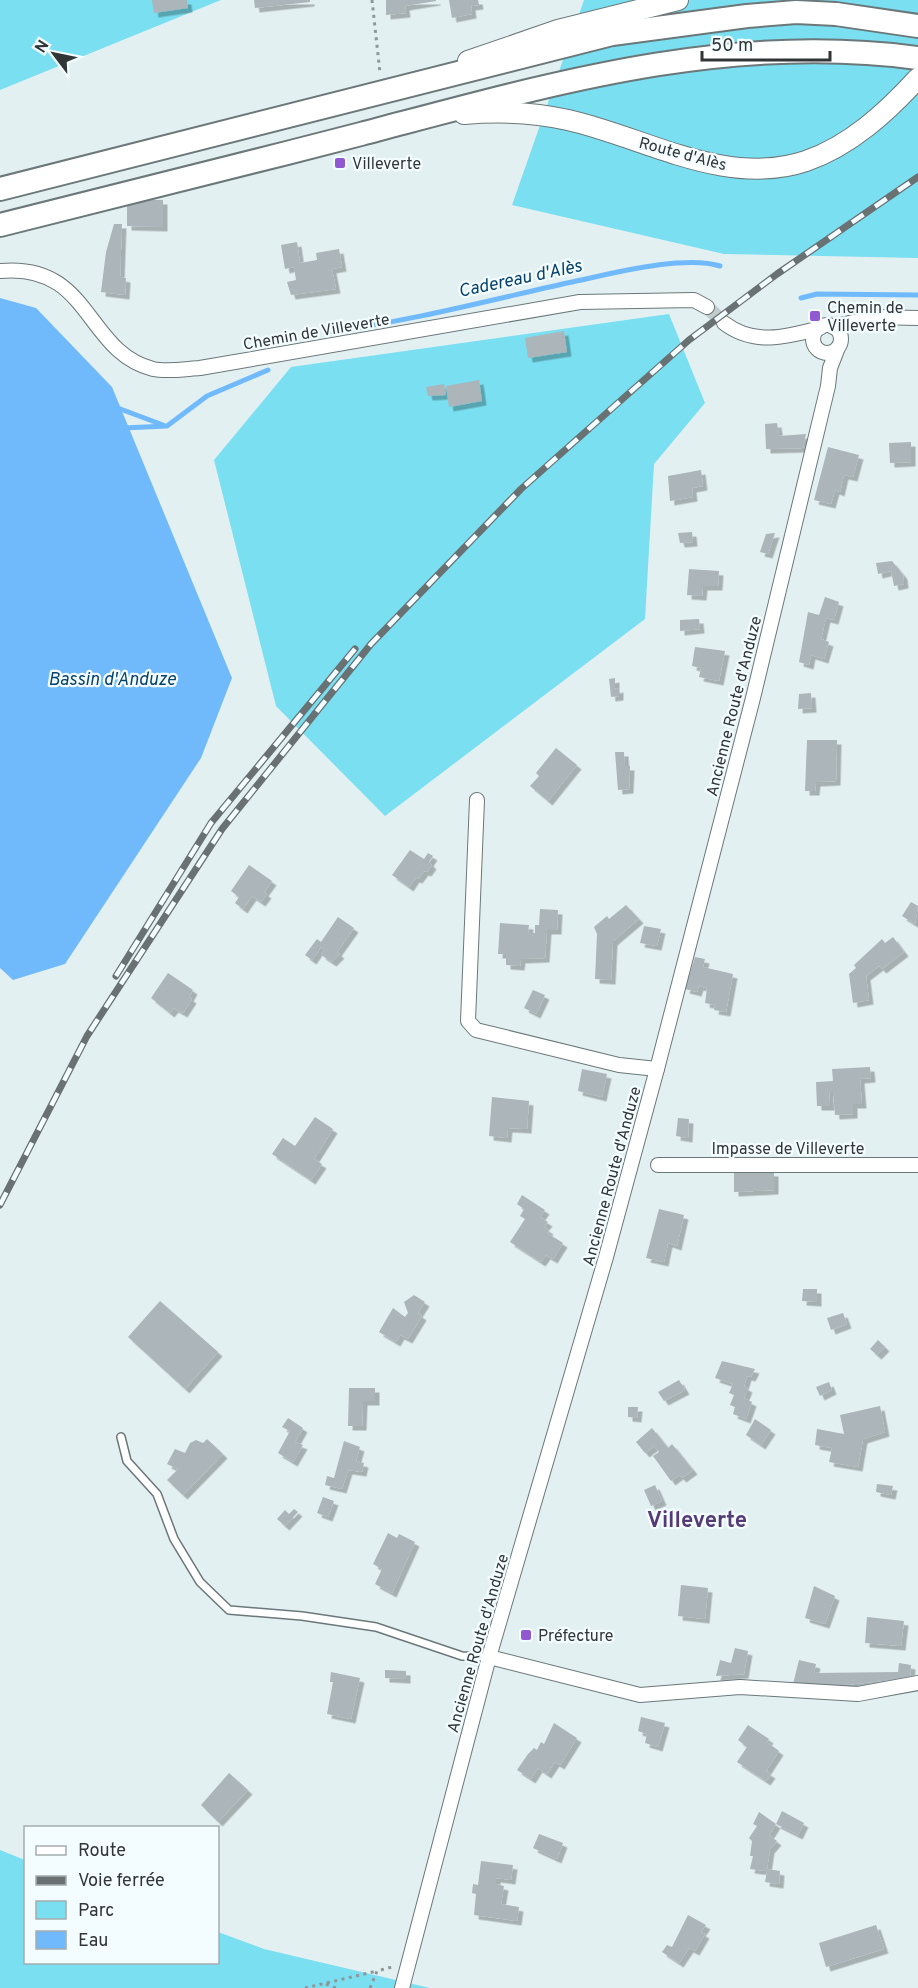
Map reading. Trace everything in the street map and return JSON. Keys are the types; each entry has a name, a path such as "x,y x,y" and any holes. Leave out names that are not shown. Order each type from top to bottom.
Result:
{"main road":[{"path":"383,90 558,30 678,0"},
{"path":"0,189 383,90 612,34 747,16 796,12 836,14 918,26"},
{"path":"0,225 423,118 537,86 719,55 815,49 870,51 918,58"},
{"name":"Route d'Alès","path":"423,118 504,111 534,114 578,123 707,162 755,168 803,162 842,144 860,132 918,78"}],"street":[{"name":"Chemin de Villeverte","path":"0,271 33,271 49,277 74,296 114,344 128,356 154,369 200,368 580,302 694,300 707,307"},
{"path":"724,323 748,337 784,336 828,340 852,323 873,316 918,318"},
{"path":"784,336 828,340"},
{"name":"Ancienne Route d'Anduze","path":"402,1988 489,1657 606,1257 657,1069 756,686 828,386 830,368 828,340"},
{"path":"477,800 468,1021 476,1030 619,1065 657,1069"},
{"name":"Impasse de Villeverte","path":"658,1165 918,1164"},
{"path":"489,1657 640,1695 740,1688 858,1694 918,1683"}],"lane":[{"path":"121,1437 127,1461 157,1494 174,1539 200,1582 229,1610 302,1616 376,1627 462,1656 489,1657"}],"path":[{"path":"372,0 383,90"},
{"path":"305,1988 409,1962"},
{"path":"370,1988 377,1971"},
{"path":"325,1983 336,1988"}],"green space":[{"path":"0,0 221,0 0,90"},
{"path":"584,0 918,0 918,258 724,254 512,205"},
{"path":"669,314 705,403 654,464 645,619 385,816 276,706 214,460 291,367"},
{"path":"0,1850 24,1860 24,1964 219,1964 219,1932 264,1949 430,1988 0,1988"}],"water":[{"name":"Bassin d'Anduze","path":"0,298 36,308 112,387 232,678 201,758 65,964 13,980 0,968"}],"building":[{"path":"152,0 187,0 188,8 154,13"},
{"path":"254,0 310,0 310,2 255,8"},
{"path":"386,0 436,1 405,6 406,13 386,15"},
{"path":"449,0 478,0 479,5 471,6 472,14 452,18"},
{"path":"127,200 163,200 163,227 127,226"},
{"path":"114,224 122,224 120,277 126,278 125,295 101,292 106,252"},
{"path":"297,242 300,263 317,260 316,253 339,249 342,267 332,269 336,289 291,295 287,282 296,280 294,267 285,269 281,245"},
{"path":"564,331 567,352 528,358 525,338"},
{"path":"479,380 482,401 449,407 446,386"},
{"path":"444,384 446,395 428,396 426,387"},
{"path":"777,423 779,436 806,434 803,448 766,449 765,424"},
{"path":"911,442 911,462 890,463 889,443"},
{"path":"828,447 859,455 853,477 844,475 840,492 835,490 831,504 814,500"},
{"path":"701,470 703,486 692,488 693,497 670,501 668,476"},
{"path":"692,532 693,542 680,543 678,533"},
{"path":"775,533 768,554 760,552 766,534"},
{"path":"892,561 903,575 904,584 894,586 891,571 878,574 876,563"},
{"path":"689,569 719,571 718,586 703,586 702,596 687,595"},
{"path":"825,597 839,602 834,620 826,618 821,639 829,642 824,659 811,655 809,665 799,662 808,612 819,615"},
{"path":"699,619 700,629 680,631 680,620"},
{"path":"695,647 725,651 719,681 699,677 701,668 692,666"},
{"path":"615,678 615,689 619,688 619,696 611,697 609,679"},
{"path":"811,693 812,708 798,709 799,694"},
{"path":"807,740 837,740 836,781 816,782 815,791 805,791"},
{"path":"556,748 577,765 548,801 530,786 539,776 536,773"},
{"path":"615,752 624,752 625,766 630,766 629,789 618,790"},
{"path":"410,850 424,859 428,853 433,856 429,862 432,865 427,872 424,871 418,879 415,878 409,887 392,875"},
{"path":"249,865 272,881 264,892 267,894 261,902 252,896 243,909 235,903 239,897 231,891"},
{"path":"911,902 918,906 915,924 902,916"},
{"path":"626,905 639,919 613,941 611,980 595,979 597,934 594,927 607,916 609,919"},
{"path":"540,909 558,910 557,930 547,930 545,958 521,959 520,966 506,965 506,954 498,954 500,923 529,925 528,933 535,933 535,925 539,925"},
{"path":"338,917 354,928 337,952 340,954 332,962 321,955 324,950 321,947 312,960 305,955 317,939 321,942"},
{"path":"644,926 661,929 657,946 640,943"},
{"path":"893,937 904,952 882,969 879,966 866,976 869,1000 853,1003 849,974 856,968 854,965 882,939 885,943"},
{"path":"695,957 705,959 703,967 733,974 726,1012 714,1010 715,1005 705,1003 707,988 699,986 697,992 685,989"},
{"path":"168,973 193,990 189,997 192,999 183,1013 174,1008 170,1013 151,998"},
{"path":"533,990 545,995 536,1014 524,1008"},
{"path":"870,1067 871,1078 860,1079 862,1104 853,1104 853,1114 835,1115 833,1092 829,1092 830,1106 817,1106 816,1082 833,1081 832,1069"},
{"path":"582,1069 607,1074 602,1097 578,1091"},
{"path":"492,1097 529,1101 527,1129 508,1128 507,1138 489,1136"},
{"path":"315,1117 333,1129 314,1159 322,1164 311,1180 272,1154 283,1138 295,1146"},
{"path":"678,1118 689,1119 688,1138 676,1136"},
{"path":"734,1172 774,1172 774,1190 734,1192"},
{"path":"522,1195 545,1210 540,1217 548,1222 544,1227 549,1230 547,1233 563,1243 553,1259 546,1255 541,1262 510,1242 525,1219 520,1216 524,1209 517,1204"},
{"path":"659,1209 684,1215 677,1246 668,1243 664,1262 646,1258"},
{"path":"803,1289 817,1289 817,1302 802,1301"},
{"path":"414,1295 425,1302 418,1313 422,1316 408,1339 400,1335 396,1342 379,1332 393,1308 405,1317 408,1313 404,1302"},
{"path":"160,1301 218,1352 185,1389 128,1337"},
{"path":"843,1313 847,1324 831,1330 827,1318"},
{"path":"878,1340 885,1347 877,1355 870,1349"},
{"path":"722,1361 755,1369 751,1377 747,1376 744,1386 748,1388 744,1398 752,1402 746,1419 733,1414 735,1407 730,1405 734,1395 729,1393 733,1384 715,1378"},
{"path":"679,1380 685,1390 664,1401 658,1392"},
{"path":"829,1382 832,1390 820,1396 816,1387"},
{"path":"349,1388 375,1388 375,1401 363,1401 362,1426 348,1426"},
{"path":"880,1406 885,1432 863,1439 858,1467 829,1462 832,1448 815,1445 817,1429 844,1434 840,1415"},
{"path":"628,1407 638,1407 637,1418 628,1417"},
{"path":"288,1418 303,1428 295,1442 303,1445 293,1462 278,1453 290,1431 282,1427"},
{"path":"755,1419 771,1430 761,1445 746,1435"},
{"path":"652,1428 668,1448 672,1444 693,1470 682,1478 679,1475 671,1481 653,1456 659,1452 654,1446 645,1453 636,1442"},
{"path":"207,1439 223,1454 183,1495 167,1480 178,1469 167,1464 175,1449 185,1453 190,1443 196,1440 203,1443"},
{"path":"344,1441 360,1447 356,1461 364,1463 362,1472 348,1470 342,1489 325,1485 327,1476 334,1478"},
{"path":"877,1484 893,1486 891,1495 876,1492"},
{"path":"655,1485 662,1501 651,1506 644,1490"},
{"path":"323,1497 334,1501 328,1517 317,1513"},
{"path":"294,1509 298,1512 285,1526 277,1519 285,1510 289,1514"},
{"path":"388,1533 397,1538 399,1534 415,1542 392,1593 375,1584 382,1569 373,1564"},
{"path":"681,1585 708,1588 705,1619 678,1616"},
{"path":"814,1586 835,1596 825,1624 805,1618"},
{"path":"867,1617 904,1621 901,1646 865,1643"},
{"path":"735,1648 748,1651 744,1674 716,1676 720,1660 731,1663"},
{"path":"799,1660 816,1664 814,1673 898,1672 899,1663 911,1665 910,1678 827,1687 793,1684"},
{"path":"385,1670 406,1671 406,1679 385,1678"},
{"path":"331,1672 360,1678 351,1719 327,1714 333,1682 330,1682"},
{"path":"641,1717 665,1723 658,1747 645,1743 647,1734 638,1731"},
{"path":"554,1723 577,1738 560,1765 555,1762 547,1774 538,1768 531,1779 517,1770 534,1748 537,1750 541,1742 544,1744"},
{"path":"748,1725 769,1739 767,1742 779,1751 766,1771 771,1774 766,1781 737,1762 747,1747 738,1740"},
{"path":"229,1773 248,1790 218,1822 201,1805"},
{"path":"782,1811 804,1823 798,1835 776,1824"},
{"path":"759,1812 776,1824 769,1835 777,1841 770,1849 767,1869 780,1871 779,1884 765,1882 767,1871 750,1869 753,1856 750,1856 752,1841 749,1838 757,1826 753,1824"},
{"path":"539,1834 563,1843 557,1859 533,1848"},
{"path":"481,1861 513,1865 511,1880 496,1878 496,1884 504,1886 501,1904 519,1907 517,1921 474,1915 476,1894 472,1893 473,1884 478,1885"},
{"path":"688,1915 706,1925 701,1932 705,1934 695,1951 689,1948 679,1963 662,1952 667,1945 672,1947"},
{"path":"876,1925 884,1949 826,1967 819,1943"}],"waterway":[{"name":"Cadereau d'Alès","path":"326,332 417,317 645,267 686,262 720,266"},
{"name":"Cadereau d'Alès","path":"801,298 817,294 918,295"},
{"name":"Cadereau d'Alès","path":"123,428 167,426 207,396 268,370"},
{"name":"Cadereau d'Alès","path":"115,407 163,425"}],"tunnel":[{"path":"707,307 724,323"}],"railway":[{"path":"0,1205 87,1036 222,829 371,644 521,489 689,340 777,274 918,177"},
{"path":"116,976 211,823 355,649"}],"place":[{"name":"Villeverte","path":"340,163"},
{"name":"Chemin de Villeverte","path":"815,316"},
{"name":"Préfecture","path":"526,1635"}],"district":[{"name":"Villeverte","path":"697,1519"}]}
